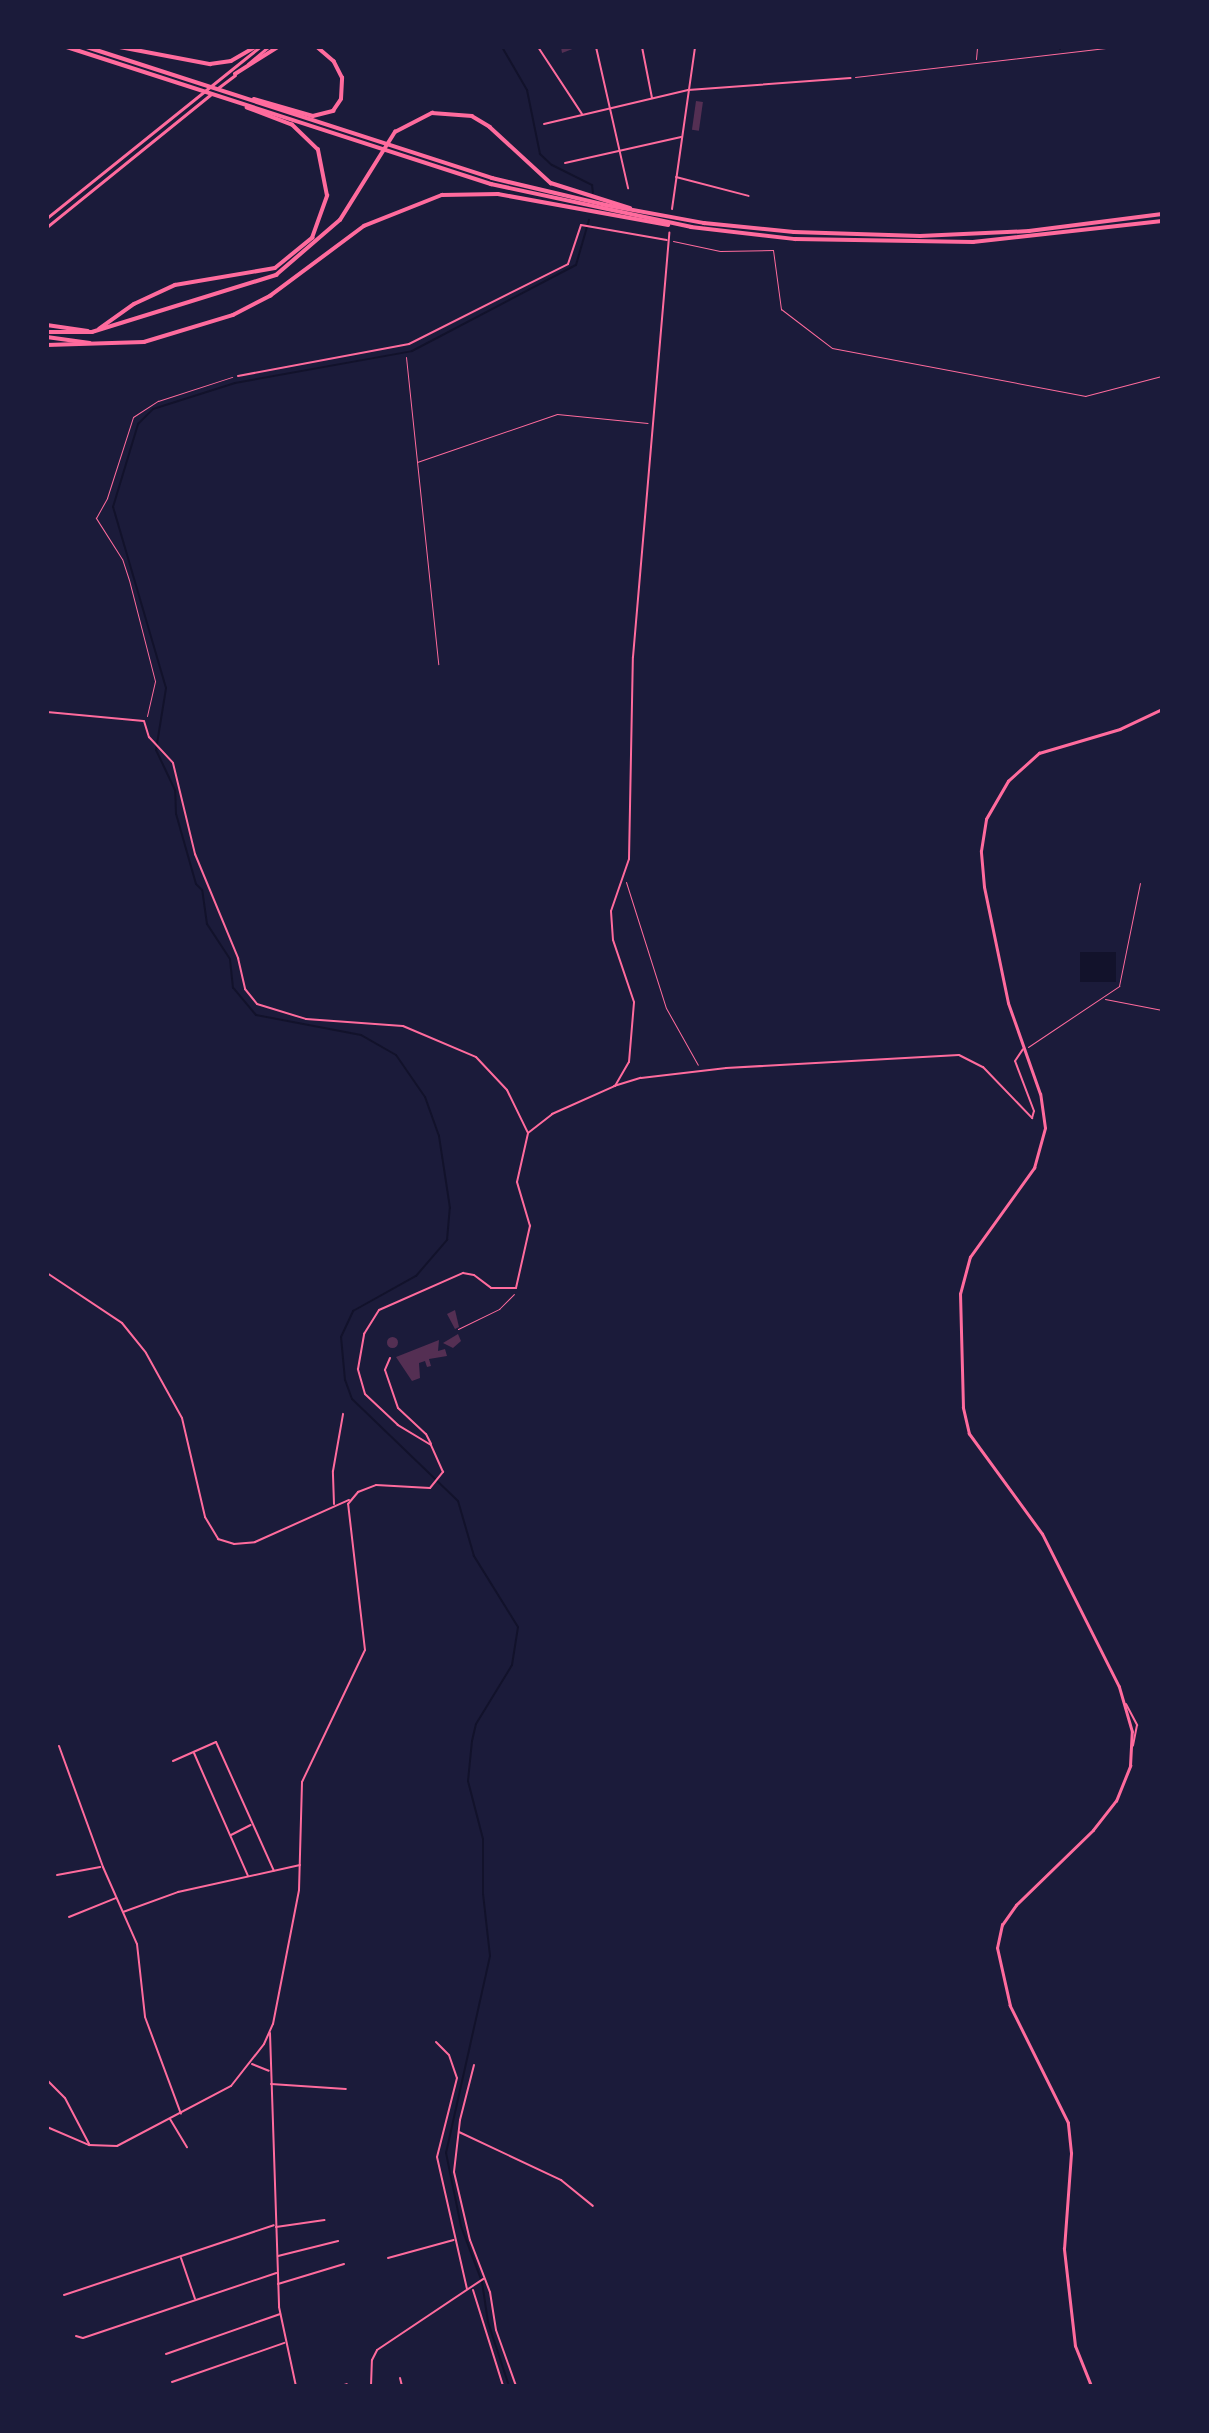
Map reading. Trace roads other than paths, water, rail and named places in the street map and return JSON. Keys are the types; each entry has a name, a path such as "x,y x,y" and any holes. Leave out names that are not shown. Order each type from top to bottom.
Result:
{"highway":[{"path":"67,47 491,184 691,228"},
{"path":"87,47 503,181 704,223 794,232 920,236 1015,232 1162,214"},
{"path":"120,47 211,65 229,62 255,47"},
{"path":"235,74 278,47"},
{"path":"239,96 310,116 330,113 341,101 342,81 334,62 317,47"},
{"path":"47,325 97,330 134,303 171,286 275,268 297,254 316,233 327,190 316,148 292,125 229,100"},
{"path":"47,335 97,330 278,274 340,220 389,139 422,115 464,114 488,125 533,170 558,187 604,202 704,223"},
{"path":"47,345 112,346 161,338 239,313 273,293 364,226 442,195 472,192 691,228 795,239 973,242 1162,221"},
{"path":"47,335 112,346"}],"main road":[{"path":"47,218 260,47"},
{"path":"47,227 268,47"},
{"path":"1091,2386 1075,2346 1065,2257 1068,2123 1010,2006 997,1948 1002,1925 1016,1905 1111,1809 1124,1784 1132,1747 1126,1704 1037,1524 979,1451 965,1421 960,1302 963,1274 977,1246 1030,1175 1044,1135 1041,1100 1008,1003 984,887 981,844 989,812 1009,778 1039,753 1120,729 1162,709"}],"street":[{"path":"538,47 582,115"},
{"path":"596,47 628,188"},
{"path":"642,47 652,97"},
{"path":"672,209 695,47"},
{"path":"544,124 688,90 851,78"},
{"path":"565,163 681,138"},
{"path":"676,177 749,196"},
{"path":"238,376 408,344 568,264 582,224 668,240"},
{"path":"613,1086 629,1062 635,1024 632,992 612,934 613,897 624,877 629,856 633,657 669,233"},
{"path":"47,712 144,721 153,741 173,763 195,854 250,998 306,1018 403,1026 477,1056 507,1090 528,1133"},
{"path":"431,1445 379,1410 364,1391 359,1358 371,1319 382,1308 463,1273 474,1275 491,1288 515,1289 530,1226 517,1182 528,1133 549,1115 613,1086 701,1070 959,1055 983,1067 1032,1118 1034,1111 1015,1061 1023,1049"},
{"path":"47,1273 122,1324 146,1353 182,1418 205,1517 218,1539 234,1544 255,1542 380,1484 433,1487 440,1478 441,1461 426,1434 401,1413 387,1374 390,1358"},
{"path":"334,1505 333,1471 344,1415"},
{"path":"296,2386 279,2314 270,2033 296,1915 302,1782 365,1650 347,1512 349,1500"},
{"path":"173,1761 216,1742 274,1871"},
{"path":"59,1746 103,1867 138,1947 145,2017 181,2114"},
{"path":"193,1752 248,1877"},
{"path":"230,1835 253,1824"},
{"path":"122,1912 178,1892 300,1865"},
{"path":"57,1875 103,1867"},
{"path":"69,1917 117,1898"},
{"path":"47,2127 89,2145 116,2147 231,2086 252,2064 270,2033"},
{"path":"436,2042 449,2055 457,2078 437,2155 467,2289"},
{"path":"252,2064 262,2064 270,2072"},
{"path":"474,2065 458,2132 454,2172 492,2315 516,2386"},
{"path":"47,2080 65,2098 89,2145"},
{"path":"270,2084 346,2089"},
{"path":"170,2119 187,2147"},
{"path":"458,2132 561,2180 593,2206"},
{"path":"64,2295 276,2226 325,2220"},
{"path":"388,2258 455,2240"},
{"path":"276,2256 338,2241"},
{"path":"181,2257 195,2300"},
{"path":"277,2284 344,2264"},
{"path":"76,2336 83,2338 277,2273"},
{"path":"484,2278 475,2283 472,2289 503,2386"},
{"path":"371,2386 372,2360 377,2350 467,2289 472,2289"},
{"path":"166,2354 279,2314"},
{"path":"481,2317 492,2315"},
{"path":"172,2382 285,2342"},
{"path":"400,2378 402,2386"},
{"path":"341,2386 347,2384"}],"waterway":[{"path":"502,47 527,90 540,154 552,165 592,185 593,193"},
{"path":"509,2386 488,2322 482,2282 461,2226 446,2153 490,1956 483,1894 483,1839 468,1781 472,1741 476,1724 512,1665 518,1627 474,1556 458,1501 352,1399 345,1380 341,1337 353,1311 416,1276 447,1240 450,1208 439,1136 425,1097 396,1055 361,1035 256,1015 233,988 230,959 207,924 202,890 196,884 176,814 175,790 156,750 166,688 113,507 138,424 153,409 235,383 412,351 576,265 589,220"}]}
